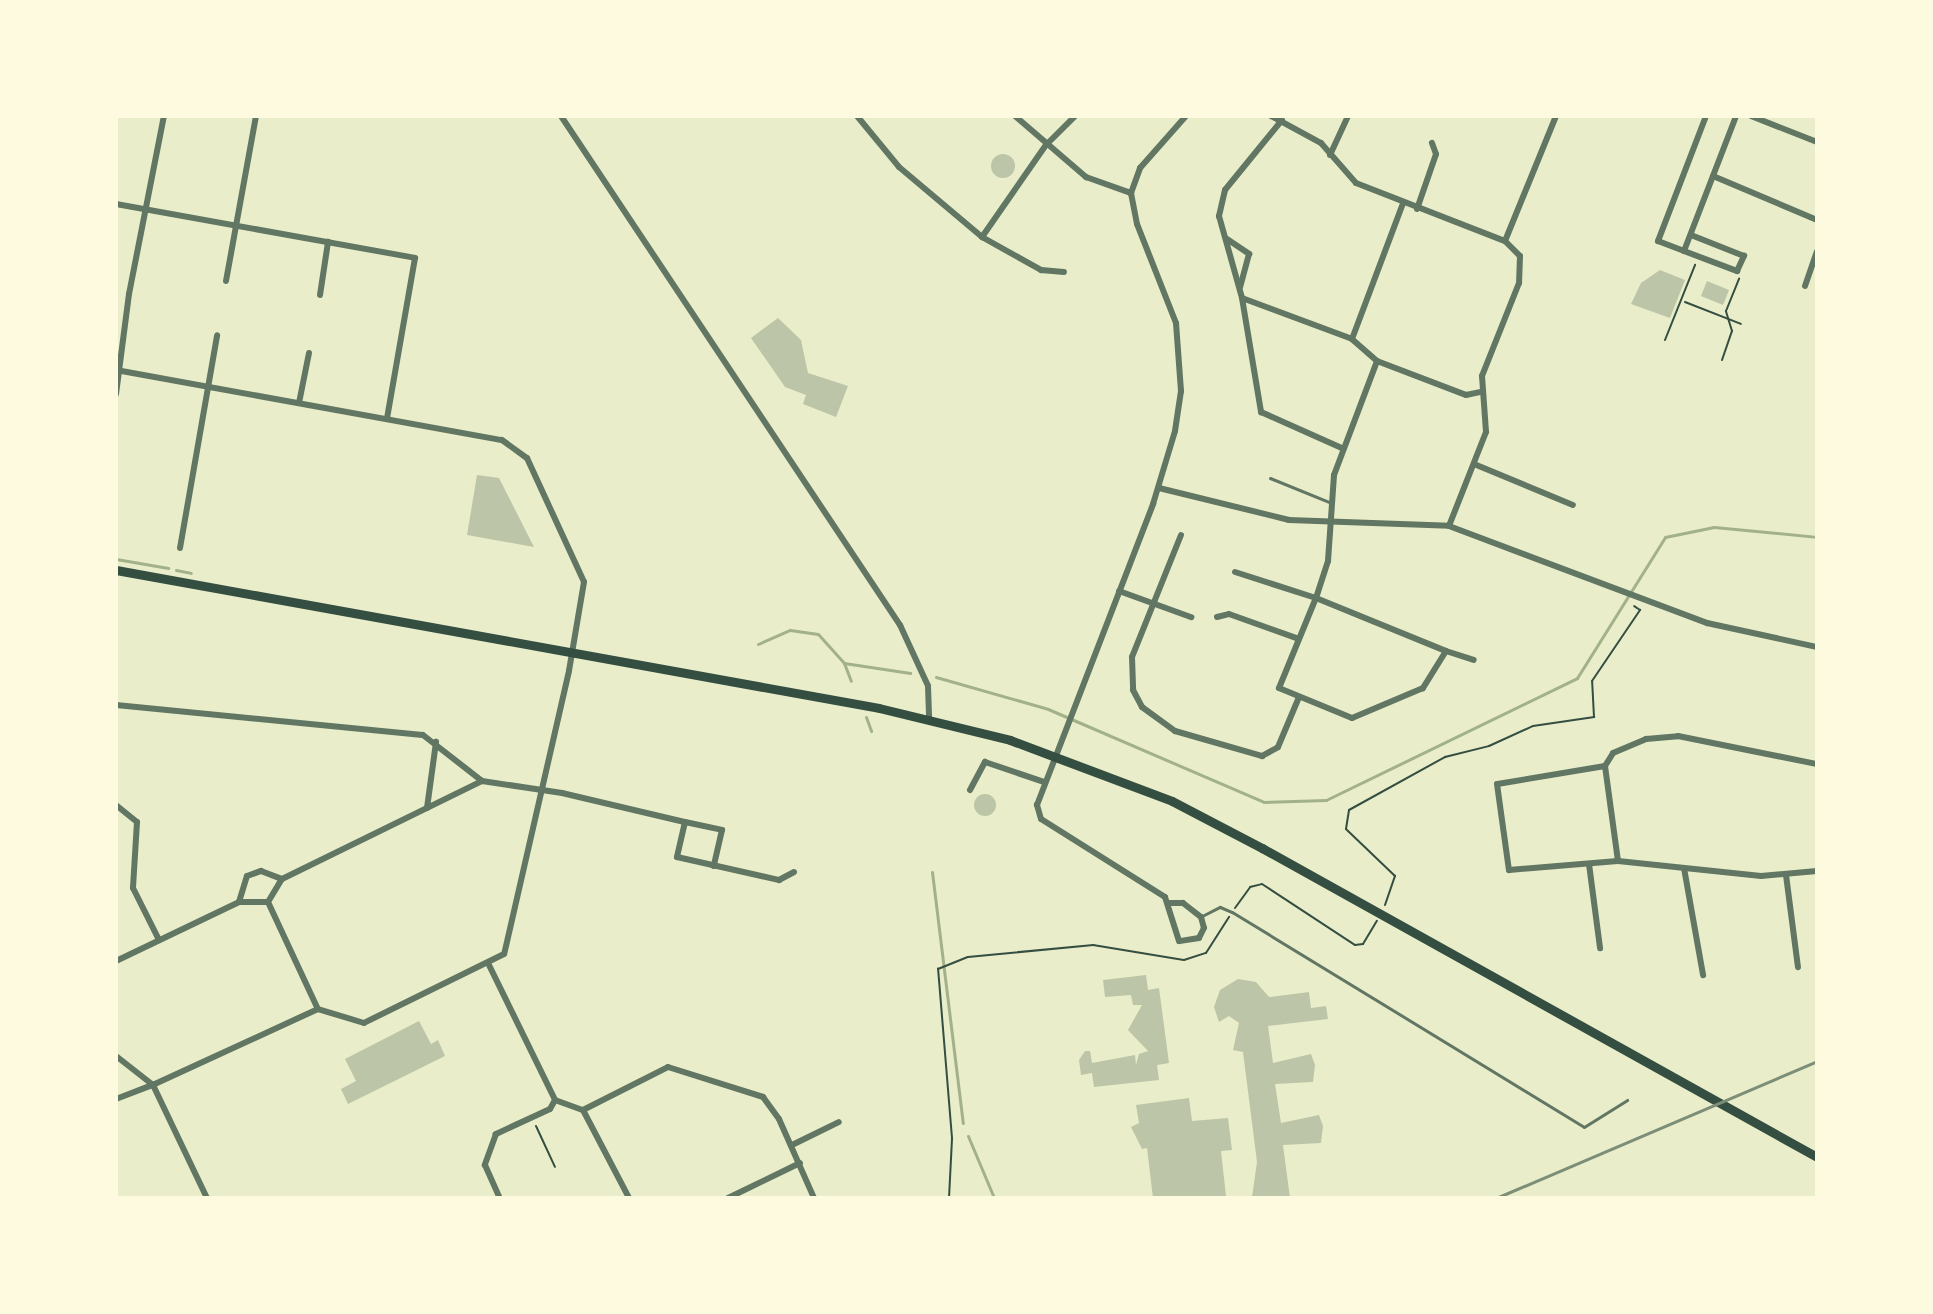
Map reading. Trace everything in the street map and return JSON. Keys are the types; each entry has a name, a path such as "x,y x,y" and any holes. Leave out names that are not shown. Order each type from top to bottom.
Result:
{"main road":[{"path":"116,570 929,718 1053,754 1172,801 1262,848 1817,1157"}],"street":[{"path":"116,394 131,281 148,210 164,116"},
{"path":"226,281 256,116"},
{"path":"561,116 900,625 928,686 929,718"},
{"path":"857,116 899,167 982,237 1041,270 1064,272"},
{"path":"1015,116 1086,177 1131,193"},
{"path":"982,237 1046,145 1075,116"},
{"path":"1170,903 1179,941 1199,938 1204,928 1201,917 1183,903 1170,903 1041,819 1037,805 1068,715 1159,488 1179,412 1181,357 1169,297 1137,224 1131,193 1140,168 1186,116"},
{"path":"1271,116 1308,132 1356,183 1505,241 1520,256 1523,267 1480,392 1486,432 1449,526"},
{"path":"1330,155 1348,116"},
{"path":"1505,241 1556,116"},
{"path":"1691,235 1744,256 1737,271 1658,241 1706,116"},
{"path":"1684,251 1736,116"},
{"path":"1751,116 1817,142"},
{"path":"1282,120 1225,190 1219,216 1240,287 1261,412 1342,448"},
{"path":"1417,209 1436,154 1432,143"},
{"path":"1713,176 1817,220"},
{"path":"1352,339 1403,203"},
{"path":"116,204 415,258 387,419"},
{"path":"1227,239 1249,254 1240,287"},
{"path":"320,295 328,242"},
{"path":"1805,286 1817,252"},
{"path":"1242,298 1352,339 1377,361 1466,395 1480,392"},
{"path":"180,548 217,335"},
{"path":"299,403 309,353"},
{"path":"1377,361 1342,448 1329,502 1328,561 1279,688 1352,718 1423,688 1446,651"},
{"path":"116,1099 318,1009 364,1023 489,965 504,954 572,651 583,575 527,458 502,440 118,371"},
{"path":"1474,464 1573,505"},
{"path":"1159,488 1249,513 1328,521 1449,526 1732,631 1817,647"},
{"path":"1181,535 1129,670 1133,690 1155,720 1262,756 1278,747 1299,697"},
{"path":"1235,572 1316,598 1474,660"},
{"path":"1119,591 1191,617"},
{"path":"1217,617 1229,614 1299,639"},
{"path":"116,705 415,734 436,742 482,781 542,793 562,793 722,830 714,866"},
{"path":"1618,861 1605,766 1613,753 1630,745 1678,736 1817,764"},
{"path":"427,808 436,742"},
{"path":"970,790 985,762 1044,782"},
{"path":"1605,766 1497,784 1509,870 1618,861 1786,875 1817,871"},
{"path":"268,902 282,879 482,781"},
{"path":"116,805 137,822 133,888 159,940"},
{"path":"685,822 677,857 779,880 794,872"},
{"path":"1589,864 1600,948"},
{"path":"1684,868 1703,975"},
{"path":"239,902 247,876 261,871 282,879"},
{"path":"1786,875 1798,967"},
{"path":"116,961 239,902 268,902"},
{"path":"268,902 318,1009"},
{"path":"489,965 555,1100 583,1110 629,1198"},
{"path":"116,1056 153,1085 207,1198"},
{"path":"583,1110 673,1067 763,1097 792,1145 814,1198"},
{"path":"500,1198 485,1165 496,1134 532,1118 555,1100"},
{"path":"792,1145 839,1122"},
{"path":"728,1198 800,1163"}],"lane":[{"path":"1270,478 1329,502"},
{"path":"1201,917 1220,907 1232,912 1584,1127 1627,1100"}],"path":[{"path":"1665,340 1684,301 1698,257"},
{"path":"1722,360 1732,331 1726,311 1742,273"},
{"path":"1684,301 1741,324"},
{"path":"1390,897 1395,876 1346,829 1349,810 1445,757 1489,746 1533,726 1594,717 1592,681 1640,610 1633,607 1637,598"},
{"path":"938,969 952,1138 949,1198"},
{"path":"532,1118 555,1167"}],"building":[{"path":"1003,154 1012,157 1015,166 1012,175 1003,178 994,175 991,166 994,157"},
{"path":"1660,270 1685,280 1670,318 1631,304 1641,283"},
{"path":"1707,281 1729,290 1723,305 1701,296"},
{"path":"778,318 801,340 808,373 848,386 836,417 803,404 806,395 785,387 751,338"},
{"path":"477,475 499,478 534,547 467,535"},
{"path":"985,794 993,797 996,805 993,813 985,816 977,813 974,805 977,797"},
{"path":"1146,975 1148,990 1159,988 1169,1063 1157,1065 1159,1080 1094,1087 1092,1073 1081,1075 1079,1060 1085,1051 1090,1051 1092,1063 1135,1055 1136,1065 1139,1054 1148,1051 1128,1030 1142,1005 1133,1005 1131,995 1105,997 1103,980"},
{"path":"1238,979 1256,982 1269,997 1309,992 1311,1008 1326,1006 1328,1019 1268,1026 1273,1063 1311,1054 1315,1065 1313,1082 1275,1084 1281,1123 1319,1115 1323,1126 1321,1143 1283,1145 1290,1198 1252,1197 1257,1162 1243,1052 1233,1050 1239,1023 1229,1016 1219,1022 1214,1007 1220,990"},
{"path":"419,1021 431,1044 438,1040 445,1056 348,1104 341,1089 356,1081 345,1059"},
{"path":"1189,1098 1192,1121 1228,1118 1232,1150 1221,1151 1226,1196 1153,1198 1147,1148 1142,1149 1131,1127 1139,1123 1136,1105"}],"waterway":[{"path":"936,677 1048,709 1264,802 1326,800 1577,678 1665,537 1714,527 1817,537"},
{"path":"116,559 168,568"},
{"path":"176,570 191,573"},
{"path":"758,644 790,630 818,634 844,663 851,681"},
{"path":"844,663 910,673"},
{"path":"866,717 871,731"},
{"path":"932,872 963,1123"},
{"path":"968,1136 994,1198"}],"railway":[{"path":"1496,1198 1817,1061"}]}
